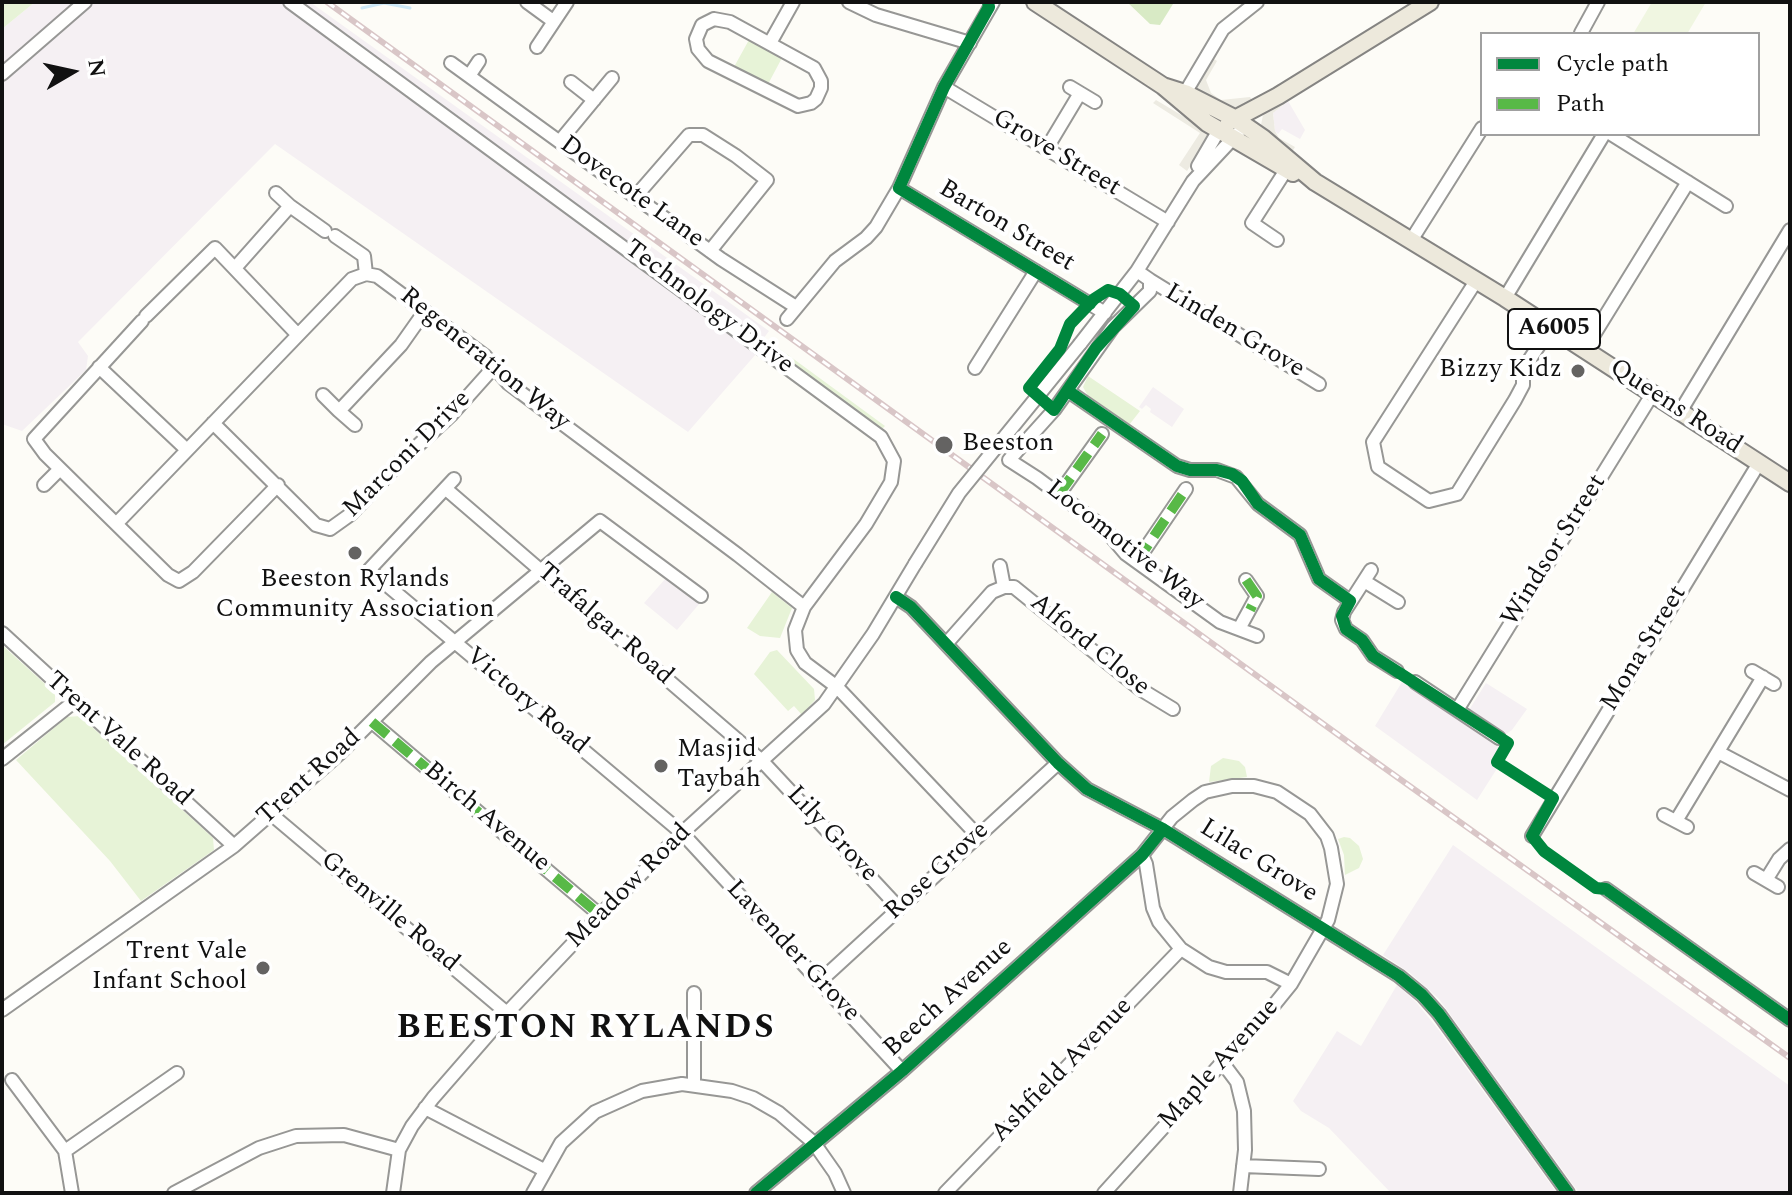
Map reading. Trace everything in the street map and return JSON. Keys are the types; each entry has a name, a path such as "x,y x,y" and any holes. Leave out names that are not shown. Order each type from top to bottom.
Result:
{"main road":[{"name":"Queens Road","path":"1035,2 1163,86 1225,134 1412,239 1790,482"},
{"path":"1225,134 1278,96 1430,2"},
{"name":"Queens Road","path":"1163,86 1185,93 1240,122 1315,182"}],"street":[{"path":"2,74 85,2"},
{"name":"Technology Drive","path":"290,2 881,437 894,461 889,487 866,524 804,607 795,630 797,650 805,663 837,687"},
{"path":"527,2 553,21"},
{"path":"537,47 567,2"},
{"path":"770,43 793,2"},
{"path":"849,2 876,15 970,43"},
{"path":"787,319 835,261 876,227 899,188 944,87 993,2"},
{"path":"1185,93 1223,29 1242,6 1257,2"},
{"path":"1582,32 1598,2"},
{"path":"714,19 730,22 770,43 814,68 821,88 811,103 798,106 783,101 708,61 696,44 702,25 714,19"},
{"path":"469,76 479,61"},
{"name":"Dovecote Lane","path":"451,63 710,251 796,307"},
{"path":"560,141 612,78"},
{"path":"571,82 594,100"},
{"name":"Grove Street","path":"944,87 1168,222"},
{"path":"1047,148 1075,90 1095,102"},
{"path":"1412,239 1480,131"},
{"name":"Meadow Road","path":"393,1193 399,1150 425,1108 507,1013 682,833 809,721 837,687 965,486 1137,271 1225,134"},
{"path":"636,196 689,135 703,135 736,156 767,180 710,251"},
{"path":"1505,298 1603,136"},
{"path":"1614,136 1726,206"},
{"path":"1277,240 1252,223 1286,170"},
{"path":"1585,349 1688,182"},
{"name":"Barton Street","path":"899,188 1105,313"},
{"path":"117,523 352,279 366,274 364,256 290,206 276,193"},
{"path":"235,268 290,206"},
{"path":"1680,412 1790,230"},
{"path":"278,485 193,572 179,581 168,575 60,469 34,439 144,318 215,248 297,334"},
{"path":"992,369 978,365 1036,271"},
{"name":"Linden Grove","path":"1137,271 1319,384"},
{"name":"Regeneration Way","path":"366,274 377,276 485,356 508,383 804,607"},
{"path":"1150,280 1150,291 1113,327 1068,391 1177,466 1190,470 1217,470 1236,477 1258,504 1300,535 1319,579 1350,601"},
{"path":"1476,281 1373,442 1378,467 1429,501 1457,494 1515,400 1523,385 1523,373 1528,362 1551,327"},
{"path":"339,411 401,345 425,311"},
{"path":"99,367 187,450"},
{"name":"Marconi Drive","path":"213,423 316,525 330,529 351,514 400,462 452,414 494,367"},
{"name":"Locomotive Way","path":"1068,391 1009,460 1104,528 1126,554 1220,622 1257,636"},
{"name":"Windsor Street","path":"1457,710 1653,393"},
{"path":"323,395 355,425"},
{"path":"1059,494 1102,434"},
{"name":"Mona Street","path":"1532,836 1759,463"},
{"path":"44,485 60,469"},
{"name":"Victory Road","path":"450,484 369,570 682,833"},
{"name":"Trafalgar Road","path":"450,484 541,570 762,761"},
{"path":"1137,561 1186,489"},
{"name":"Trent Road","path":"2,1010 234,846 372,722 455,642 600,521 701,596"},
{"path":"1000,566 1004,587"},
{"path":"1397,671 1376,666 1362,640 1346,629 1342,616 1367,576 1398,602"},
{"name":"Locomotive Way","path":"1239,629 1257,596 1246,580"},
{"name":"Alford Close","path":"946,644 992,592 1014,587 1163,708"},
{"name":"Lilac Grove","path":"896,597 911,607 1058,763 1087,789 1163,829 1399,976 1422,995 1439,1014 1568,1193"},
{"name":"Trent Vale Road","path":"2,633 234,846"},
{"path":"1664,815 1682,824 1718,752 1763,678"},
{"path":"1415,682 1499,738"},
{"path":"837,687 978,836"},
{"path":"2,759 75,701"},
{"name":"Birch Avenue","path":"372,722 600,915"},
{"path":"1718,752 1790,790"},
{"name":"Lily Grove","path":"762,761 899,908"},
{"name":"Rose Grove","path":"819,982 1058,763"},
{"name":"Maple Avenue","path":"1104,1193 1291,984 1331,911 1337,884 1327,836 1310,814 1289,798 1254,786 1217,788 1193,800 1163,829"},
{"name":"Grenville Road","path":"271,814 507,1013"},
{"name":"Beech Avenue","path":"756,1193 902,1071 1142,855 1163,829"},
{"name":"Lavender Grove","path":"682,833 902,1071"},
{"path":"1766,880 1779,859 1790,849"},
{"path":"1142,855 1153,908 1159,922 1181,949 1209,967 1226,972 1267,972 1291,984"},
{"path":"1606,889 1629,897 1790,1020"},
{"name":"Ashfield Avenue","path":"945,1193 1181,949"},
{"path":"694,993 694,1085"},
{"path":"1222,1062 1237,1082 1241,1096 1245,1132 1240,1193"},
{"path":"65,1151 177,1073"},
{"path":"12,1080 65,1151 72,1193"},
{"path":"533,1193 544,1170 570,1133 606,1105 654,1087 694,1085 753,1098 794,1124 814,1143 835,1173 844,1193"},
{"path":"425,1108 544,1170"},
{"path":"174,1193 193,1189 259,1148 296,1136 344,1135 399,1150"},
{"path":"1243,1166 1319,1169"}],"shaded area":[{"path":"35,2 310,2 769,331 755,350 756,354 688,432 275,144 78,342 88,356 86,370 22,431 2,424 2,29"},
{"path":"1222,44 1206,80 1211,93 1221,100 1250,97 1252,100 1278,84 1281,89 1243,108 1229,108 1197,90 1197,84"},
{"path":"1286,97 1288,101 1273,113 1279,138 1295,147 1290,155 1262,130 1261,125 1263,115"},
{"path":"1156,100 1208,134 1187,171 1179,165 1200,133 1153,103"},
{"path":"1288,101 1305,130 1300,139 1282,129 1278,134 1275,131 1273,113"},
{"path":"1153,387 1184,409 1172,427 1150,412 1146,405 1142,409 1139,407"},
{"path":"666,578 700,603 677,630 644,603"},
{"path":"1402,682 1503,748 1493,764 1498,767 1477,800 1375,726"},
{"path":"1486,683 1527,709 1506,734 1469,710"},
{"path":"1453,845 1790,1086 1790,1193 1579,1193 1439,999 1410,973 1383,955"},
{"path":"1397,985 1438,1029 1557,1193 1391,1193 1329,1128 1301,1111 1293,1101 1337,1031 1361,1046"}],"green space":[{"path":"2,2 35,2 2,29"},
{"path":"1127,2 1173,4 1160,25 1150,24"},
{"path":"1652,2 1706,2 1688,32 1634,32"},
{"path":"750,38 783,56 767,86 734,67"},
{"path":"776,347 885,426 882,429 773,350"},
{"path":"1088,376 1140,411 1129,425 1088,396 1083,387"},
{"path":"772,592 792,608 780,638 760,636 747,628"},
{"path":"2,645 55,693 55,702 2,745"},
{"path":"777,650 814,689 815,700 802,715 794,706 788,711 754,674 770,652"},
{"path":"80,716 213,838 214,850 141,901 110,861 16,760 67,717"},
{"path":"1223,758 1239,761 1245,767 1247,777 1209,782 1211,766"},
{"path":"1344,837 1359,846 1363,859 1359,868 1345,875 1344,855 1338,839"}],"waterway":[{"path":"362,8 384,3 410,8"}],"railway":[{"path":"327,2 1790,1058"}],"marked path":[{"path":"1059,494 1102,434"},
{"path":"1137,561 1186,489"},
{"path":"1246,580 1257,596 1250,610"},
{"path":"372,722 600,915"}],"cycle path":[{"path":"988,2 989,7 944,87 899,188 1090,304"},
{"path":"1108,290 1120,294 1134,306 1096,348 1054,410 1029,388 1060,349 1070,324 1094,299 1108,290"},
{"path":"1068,391 1177,466 1190,470 1217,470 1242,481 1258,504 1300,535 1319,579 1350,601 1342,616 1346,629 1362,640 1373,656 1508,743 1497,762 1553,798 1532,836 1544,851 1596,888 1606,889 1790,1020"},
{"path":"896,597 911,607 1058,763 1087,789 1163,829 1399,976 1422,995 1439,1014 1568,1193"},
{"path":"756,1193 902,1071 1142,855 1163,829"}],"place":[{"name":"Bizzy Kidz","path":"1578,371"},
{"name":"Beeston","path":"944,445"},
{"name":"Beeston Rylands Community Association","path":"355,553"},
{"name":"Masjid Taybah","path":"661,766"},
{"name":"Trent Vale Infant School","path":"263,968"}],"district":[{"name":"BEESTON RYLANDS","path":"586,1030"}]}
